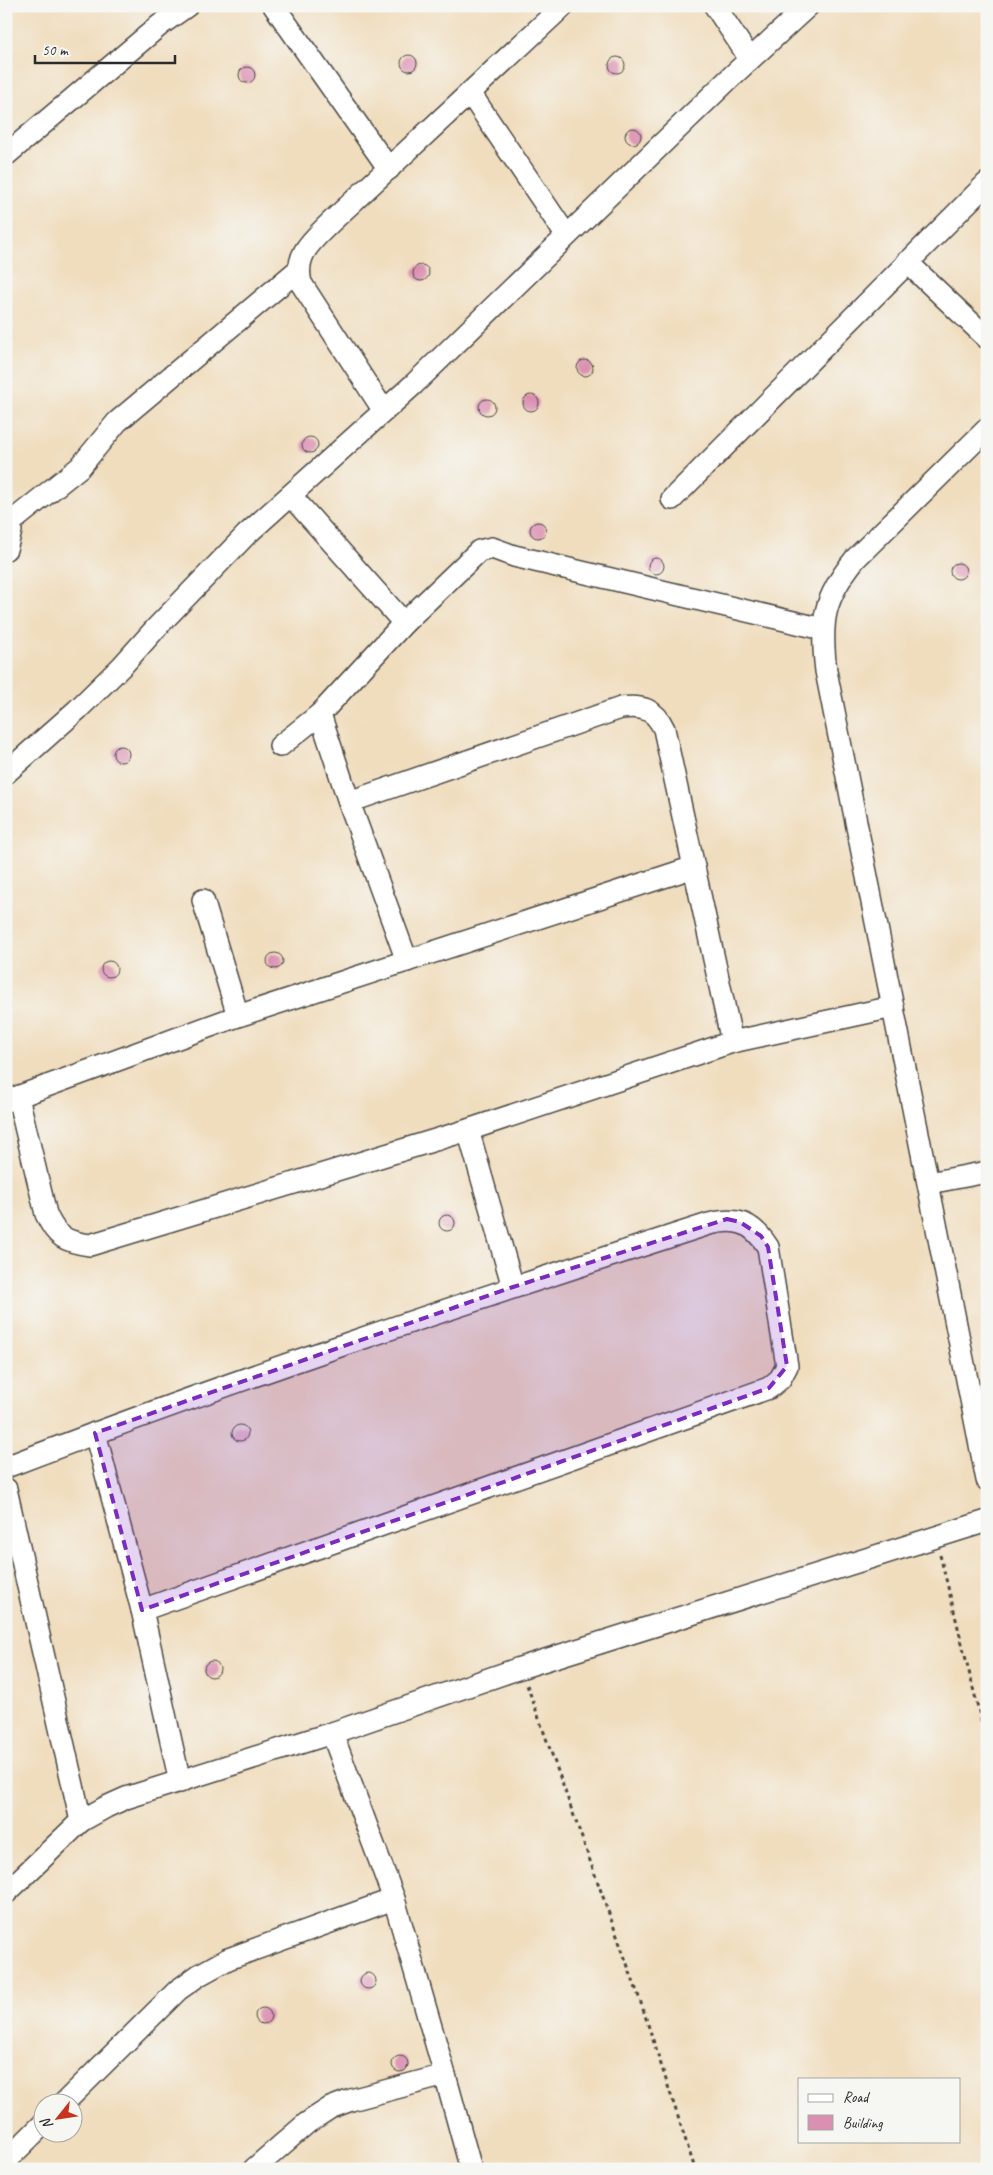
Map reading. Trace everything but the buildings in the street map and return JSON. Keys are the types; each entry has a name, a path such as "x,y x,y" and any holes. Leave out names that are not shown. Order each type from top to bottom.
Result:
{"street":[{"path":"6,155 160,25 187,6"},
{"path":"274,6 389,169"},
{"path":"384,411 301,283 298,270 300,259 308,245 563,6"},
{"path":"715,6 750,59"},
{"path":"6,773 77,710 246,535 384,411 750,59 808,6"},
{"path":"470,93 566,235"},
{"path":"672,499 987,183"},
{"path":"907,262 987,338"},
{"path":"6,549 10,540 8,520 80,467 117,422 298,270"},
{"path":"987,429 855,559 839,580 827,605 823,629 826,671 987,1480"},
{"path":"291,496 404,623"},
{"path":"280,746 320,714 404,623 479,551 492,548 514,556 823,629"},
{"path":"349,802 621,708 633,706 643,708 659,718 664,728 732,1042"},
{"path":"320,714 349,802 407,961"},
{"path":"694,867 238,1016 12,1099 50,1224 66,1240 90,1245 468,1130 732,1042 893,1007"},
{"path":"203,900 238,1016"},
{"path":"468,1130 513,1287"},
{"path":"929,1183 987,1172"},
{"path":"6,1467 95,1433 513,1287 709,1224 727,1219 740,1222 750,1226 761,1236 768,1247 787,1366 780,1379 769,1388 142,1610"},
{"path":"95,1433 142,1610 180,1782"},
{"path":"6,1489 80,1821"},
{"path":"6,1893 80,1821 126,1798 332,1733 520,1668 987,1521"},
{"path":"332,1733 394,1899 471,2169"},
{"path":"75,2092 178,1990 199,1975 228,1960 394,1899"},
{"path":"254,2169 307,2123 330,2108 351,2100 445,2075"},
{"path":"6,2161 32,2135"}],"path":[{"path":"936,1537 987,1744"},
{"path":"520,1668 640,2000 695,2169"}],"highlighted area":[{"path":"727,1219 740,1222 761,1236 768,1247 787,1366 769,1388 142,1610 95,1433 513,1287"}]}
